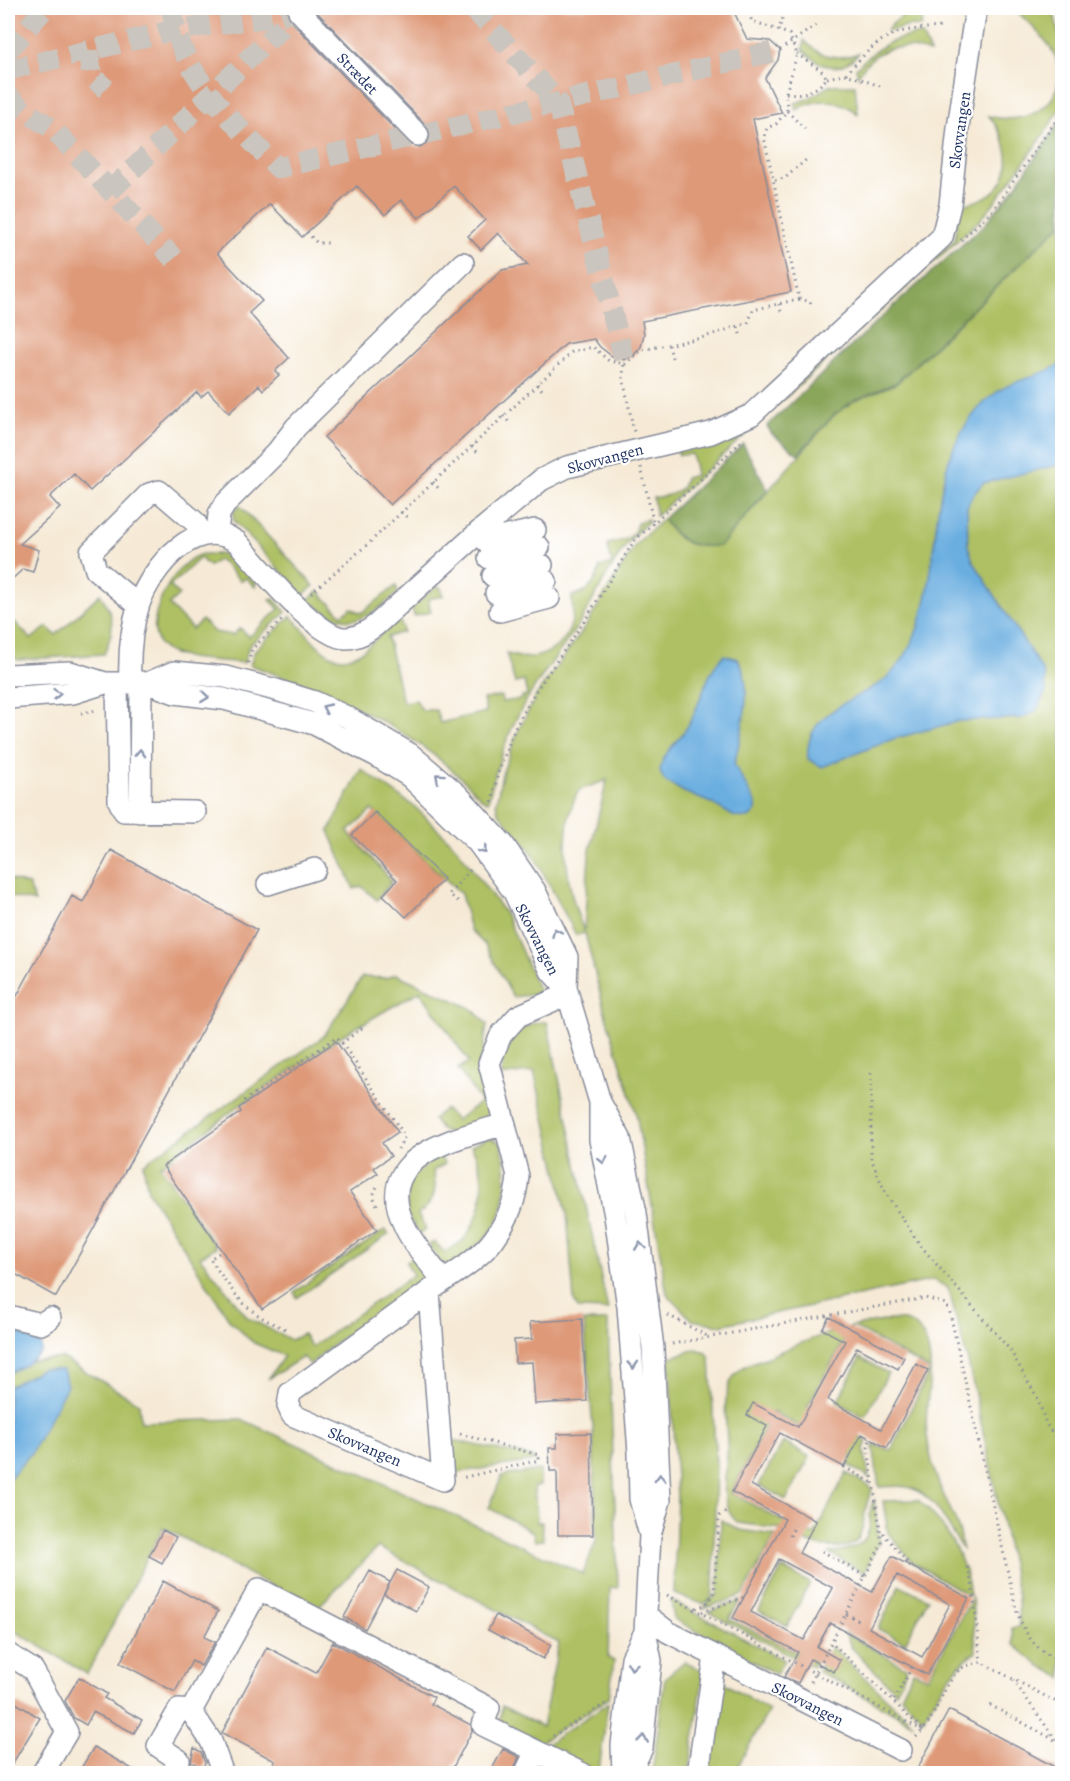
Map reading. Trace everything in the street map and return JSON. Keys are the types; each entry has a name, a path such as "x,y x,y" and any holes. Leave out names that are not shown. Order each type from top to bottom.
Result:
{"street":[{"name":"Skovvangen","path":"138,605 96,570 91,552 149,494 159,492 209,533 227,536 237,542 322,630 345,638 357,636 376,625 505,509 548,476 567,467 711,433 751,414 942,237 950,205 958,128 976,8"},
{"name":"Strædet","path":"299,11 418,135"},
{"path":"140,812 128,682 129,660 138,605 148,584 177,550 209,533 226,503 277,452 296,427 464,263"},
{"path":"494,580 543,569"},
{"path":"494,580 543,569"},
{"path":"494,580 543,569"},
{"name":"Skovvangen","path":"8,675 70,672 175,693 224,699 314,724 409,776 458,822 497,868 527,916 551,971 567,991"},
{"name":"Skovvangen","path":"8,698 73,693 174,672 243,681 315,702 378,735 436,774 482,819 520,868 547,912 567,957 567,991 600,1101 620,1138 636,1214 653,1348 660,1500 650,1535 646,1624 651,1661 642,1749 629,1773"},
{"path":"128,682 117,709 119,801 124,811 195,812"},
{"path":"268,884 315,869"},
{"name":"Skovvangen","path":"443,1480 292,1416 288,1406 290,1393 470,1263 493,1240 509,1216 516,1194 518,1176 489,1062 494,1048 518,1016 567,991"},
{"name":"Skovvangen","path":"600,1101 600,1140 615,1216 628,1307 639,1452 640,1498 650,1535"},
{"path":"443,1480 436,1286 400,1215 397,1204 401,1179 411,1161 442,1142 506,1124"},
{"path":"8,1316 41,1324 50,1318"},
{"path":"191,1711 259,1589 489,1708 483,1725 583,1773"},
{"name":"Skovvangen","path":"646,1624 668,1632 901,1750"},
{"name":"Skovvangen","path":"623,1773 621,1745 632,1658 646,1624"},
{"path":"8,1654 33,1670 67,1732 42,1773"},
{"path":"698,1773 715,1656"},
{"path":"172,1773 180,1760 158,1746 179,1710 191,1711"},
{"path":"191,1711 211,1741 223,1773"},
{"path":"525,1773 536,1751"}],"path":[{"path":"746,8 752,21 789,34 793,39 797,54 786,93 787,111 782,119 767,128 764,136 799,299"},
{"path":"778,31 784,15 781,8"},
{"path":"1056,8 1062,34"},
{"path":"780,50 819,23"},
{"path":"846,74 886,36 903,29 943,27"},
{"path":"797,54 821,70 827,78"},
{"path":"786,93 801,95 819,88 827,78 846,74 880,86"},
{"path":"787,111 808,132"},
{"path":"960,242 993,210 1062,112"},
{"path":"775,180 785,178 807,159"},
{"path":"307,232 317,243 330,243"},
{"path":"243,681 252,649 572,352 593,347 609,361 625,364 642,350 669,345 748,323 753,310 799,299 809,301 813,306"},
{"path":"778,303 782,315"},
{"path":"738,327 741,337"},
{"path":"669,345 672,358"},
{"path":"537,384 543,391"},
{"path":"503,416 510,423"},
{"path":"482,819 491,808 498,773 515,728 535,692 582,625 634,541 748,436"},
{"path":"472,446 478,453"},
{"path":"433,482 440,490"},
{"path":"401,512 409,519"},
{"path":"74,714 117,709"},
{"path":"458,901 449,894 474,863"},
{"path":"342,1043 362,1028"},
{"path":"244,1101 337,1038 405,1136 394,1157"},
{"path":"871,1072 871,1158 885,1192 920,1245 1010,1350 1038,1399 1046,1424 1062,1447"},
{"path":"379,1212 373,1196 382,1176"},
{"path":"219,1253 210,1259 243,1305 254,1315 286,1329"},
{"path":"653,1348 925,1298 946,1304 950,1313 1016,1609 1028,1638 1039,1650 1062,1663"},
{"path":"648,1304 709,1337"},
{"path":"441,1430 540,1455 539,1460 443,1480"},
{"path":"802,1700 882,1543 868,1448 870,1438"},
{"path":"844,1467 873,1483"},
{"path":"694,1608 705,1605 714,1596 719,1516 726,1512"},
{"path":"790,1536 795,1524"},
{"path":"882,1531 911,1567"},
{"path":"822,1551 865,1576"},
{"path":"967,1567 972,1584 981,1662"},
{"path":"647,1591 669,1595 924,1731"},
{"path":"702,1612 744,1597"},
{"path":"846,1614 858,1620"},
{"path":"831,1642 924,1731"},
{"path":"901,1750 924,1731 942,1695 961,1668 981,1662 1062,1705"},
{"path":"894,1700 912,1667"},
{"path":"1012,1678 1057,1741"},
{"path":"536,1751 547,1740 604,1704 628,1694"},
{"path":"990,1706 1062,1744"}],"green space":[{"path":"911,8 924,8 921,27 910,26 890,31 887,29"},
{"path":"1014,8 1053,8 1060,43 1064,79 1062,104 1039,142 980,220 656,516 653,498 678,491 684,484 685,478 696,475 692,454 679,455 677,450 743,434 955,239 959,205 977,201 991,194 1000,184 1006,172 1005,145 989,116 1004,119 1031,115 1051,99 1057,88 1059,74 1056,58 1048,44"},
{"path":"914,35 922,35 930,53 908,48 889,50 872,59 858,76 856,68 869,56 889,43"},
{"path":"804,40 822,54 829,56 843,57 859,53 845,64 824,65 803,50"},
{"path":"831,85 855,85 858,114 843,104 828,101 812,103 796,110 795,103 808,99"},
{"path":"1062,119 1062,223 896,383 855,400 834,415 798,454 772,434 767,426 885,314 984,225 1012,191"},
{"path":"1062,223 1062,1678 1037,1664 1013,1644 1012,1628 1019,1626 1018,1597 969,1366 948,1288 934,1280 720,1325 692,1320 667,1294 636,1113 605,1013 585,933 576,935 533,854 498,812 496,803 502,774 518,731 537,694 585,627 636,544 663,519 680,539 694,545 721,545 834,415 855,400 897,383","holes":["607,780 589,854 584,931 573,897 566,860 568,823 579,790"]},
{"path":"743,444 768,490 720,546 694,545 681,539 663,519"},
{"path":"239,505 314,586 303,595 234,521 233,513"},
{"path":"648,519 649,522 630,540 621,553 579,624 526,700 504,746 488,802 431,753 404,734 315,689 250,665 255,650 291,616 320,648 339,658 350,657 361,651 400,620 403,632 387,637 403,702 416,700 422,710 436,710 440,723 486,712 483,699 501,696 502,702 523,699 522,696 527,695 524,681 515,683 506,653 527,658 547,653 556,647 569,631 573,617 572,596 591,586 600,567 612,564 607,544 626,539 633,533 637,523"},
{"path":"222,554 237,562 256,580 255,587 246,578 241,581 221,561 218,560 209,566 200,558 170,586 179,595 169,605 192,629 202,620 214,632 233,635 240,628 249,637 279,609 270,600 274,599 286,612 249,646 244,663 183,657 167,651 158,642 155,629 156,615 169,584 178,571 199,555"},
{"path":"396,586 398,593 375,611 365,617 355,619 334,616 308,600 318,591 342,615 351,608 361,613"},
{"path":"436,586 441,588 443,596 428,599 431,612 414,616 412,608"},
{"path":"100,594 112,623 110,638 104,654 17,660 8,651 8,615 31,639 47,627 56,635"},
{"path":"361,769 415,807 456,847 506,915 540,994 513,997 485,945 470,930 461,894 372,810 348,832 392,881 377,900 361,886 354,889 329,831"},
{"path":"8,879 29,885 35,902 8,896"},
{"path":"396,974 471,1008 487,1024 481,1066 491,1109 481,1123 453,1134 441,1130 433,1119 445,1109 456,1120 481,1102 458,1069 469,1062 420,991 343,1035 236,1108 160,1166 216,1247 200,1257 248,1318 291,1340 303,1334 311,1347 413,1275 406,1262 415,1255 427,1271 425,1286 342,1338 310,1364 303,1357 268,1379 284,1356 254,1343 230,1321 148,1191 143,1164 324,1036 362,977 386,978"},
{"path":"547,1022 608,1310 578,1309 574,1301 567,1214 534,1071 502,1076 504,1056 513,1038 527,1026"},
{"path":"489,1137 501,1143 505,1165 504,1202 501,1213 490,1233 476,1246 451,1267 441,1264 429,1245 434,1242 445,1252 462,1241 471,1228 480,1205 482,1181 477,1157 471,1146"},
{"path":"439,1154 445,1164 433,1171 435,1190 428,1206 418,1214 426,1229 420,1234 406,1214 409,1180"},
{"path":"385,1230 389,1234 297,1298 294,1292"},
{"path":"890,1320 908,1322 922,1334 930,1358 930,1370 853,1327"},
{"path":"584,1321 608,1321 618,1588 610,1587 608,1658 614,1661 609,1698 537,1744 499,1724 502,1706 542,1727 559,1643 378,1547 315,1610 163,1527 87,1674 8,1627 8,1480 31,1453 8,1387 8,1369 32,1361 62,1358 139,1403 141,1422 241,1419 583,1574 596,1541 593,1429"},
{"path":"851,1327 807,1407 867,1441 864,1449 869,1478 848,1465 852,1454 773,1412 731,1493 792,1526 788,1530 738,1523 728,1509 725,1493 727,1449 725,1409 731,1381 738,1371 752,1363 813,1338"},
{"path":"696,1349 706,1352 710,1358 716,1466 713,1592 710,1600 703,1604 674,1594 677,1497 669,1358"},
{"path":"860,1358 888,1373 865,1417 837,1402"},
{"path":"930,1370 926,1423 929,1448 938,1483 957,1526 962,1549 940,1512 926,1496 907,1487 879,1487 873,1445 891,1450"},
{"path":"452,1440 532,1457 535,1461 453,1473"},
{"path":"783,1442 810,1457 786,1500 759,1485"},
{"path":"540,1470 540,1485 534,1487 537,1522 542,1522 543,1540 535,1541 533,1532 489,1508 502,1476"},
{"path":"846,1473 870,1486 872,1491 857,1540 841,1547 817,1546 804,1541 799,1528 814,1535"},
{"path":"874,1500 879,1542 864,1573 829,1553 851,1549 862,1542 869,1531"},
{"path":"918,1500 937,1519 953,1543 964,1569 970,1596 912,1562 888,1533 883,1501"},
{"path":"721,1520 740,1530 775,1535 743,1595 703,1609 718,1593"},
{"path":"782,1568 810,1583 787,1626 759,1611"},
{"path":"900,1585 928,1599 905,1643 878,1629"},
{"path":"972,1598 976,1652 952,1674 923,1719 901,1696 913,1671 928,1677"},
{"path":"671,1600 784,1660 776,1674 674,1619"},
{"path":"740,1601 729,1619 816,1662 813,1667 708,1612"},
{"path":"845,1633 907,1668 896,1692 852,1648"},
{"path":"832,1647 914,1724 818,1671"},
{"path":"685,1661 704,1672 689,1773 652,1774 665,1678"},
{"path":"718,1679 769,1710 734,1773 703,1774"},
{"path":"608,1703 599,1771 588,1771 541,1748"}],"water":[{"path":"1062,363 1062,464 983,483 972,496 967,507 968,546 973,561 1044,673 1046,691 1036,711 1022,718 959,721 893,739 822,767 808,759 809,744 820,721 841,705 881,682 894,670 907,652 920,621 928,587 943,483 953,450 968,421 993,395 1001,390"},
{"path":"724,655 738,659 746,682 745,710 734,764 756,804 756,810 749,818 735,817 711,803 684,792 665,781 660,772 665,756 689,724 711,672"},
{"path":"8,1328 41,1345 41,1352 25,1365 8,1374"},
{"path":"42,1369 63,1370 67,1386 31,1453 8,1480 8,1387"}],"building":[{"path":"8,8 287,8 290,20 409,144 420,147 430,139 427,126 313,8 732,8 747,39 770,41 780,50 778,60 765,78 782,113 753,119 791,292 642,321 644,334 641,347 633,356 624,359 613,357 594,339 566,344 390,505 324,437 502,270 528,265 498,233 481,250 468,236 485,220 454,186 419,218 401,200 385,215 357,186 302,237 270,204 217,253 262,301 249,313 289,358 275,371 279,375 263,390 259,385 229,413 208,391 201,397 197,392 90,491 74,474 50,497 60,508 20,544 39,550 33,572 23,569 8,583"},
{"path":"375,812 444,879 406,917 383,895 397,880 352,835"},
{"path":"111,850 257,930 56,1297 8,1270 8,1012 72,896 83,902"},
{"path":"336,1041 398,1132 382,1143 391,1156 374,1168 378,1173 350,1192 377,1230 262,1309 163,1166 241,1112 239,1108"},
{"path":"829,1317 904,1357 898,1369 857,1347 828,1400 881,1429 916,1364 928,1370 887,1448 862,1434 844,1467 780,1433 751,1485 816,1521 799,1553 872,1592 892,1556 969,1598 927,1675 830,1623 817,1647 840,1660 834,1672 810,1659 798,1683 784,1677 798,1652 733,1618 785,1519 732,1492 767,1426 747,1415 753,1403 798,1427 845,1341 822,1329","holes":["779,1559 833,1588 804,1640 751,1612","897,1575 950,1604 922,1657 869,1628"]},
{"path":"582,1319 587,1401 535,1404 532,1362 515,1363 514,1340 532,1339 530,1322"},
{"path":"591,1433 593,1535 558,1535 557,1471 550,1471 549,1448 557,1448 557,1434"},
{"path":"163,1530 176,1537 162,1563 149,1556"},
{"path":"397,1570 429,1587 416,1611 384,1594"},
{"path":"370,1571 390,1582 365,1629 344,1617"},
{"path":"163,1581 218,1611 204,1637 215,1642 201,1666 192,1661 175,1692 120,1663"},
{"path":"496,1615 551,1645 543,1659 488,1630"},
{"path":"333,1642 434,1697 431,1704 471,1725 472,1731 450,1773 268,1773 275,1761 222,1733 267,1647 316,1673"},
{"path":"79,1677 107,1694 104,1698 142,1720 134,1733 93,1712 86,1725 74,1718 65,1701"},
{"path":"8,1698 40,1718 8,1771"},
{"path":"949,1710 1062,1771 1062,1773 915,1773"},
{"path":"94,1747 139,1773 78,1773"},
{"path":"194,1748 201,1752 205,1763 203,1768 191,1762"},
{"path":"503,1749 519,1757 512,1773 490,1773"}],"tunnel":[{"path":"8,50 45,8"},
{"path":"172,8 185,55 197,76 227,115 278,168 780,50"},
{"path":"8,70 174,30 272,17 314,8"},
{"path":"473,8 558,102 624,359"},
{"path":"110,191 300,10"},
{"path":"88,51 92,77 106,89"},
{"path":"8,96 23,110 53,129 174,259"}]}
